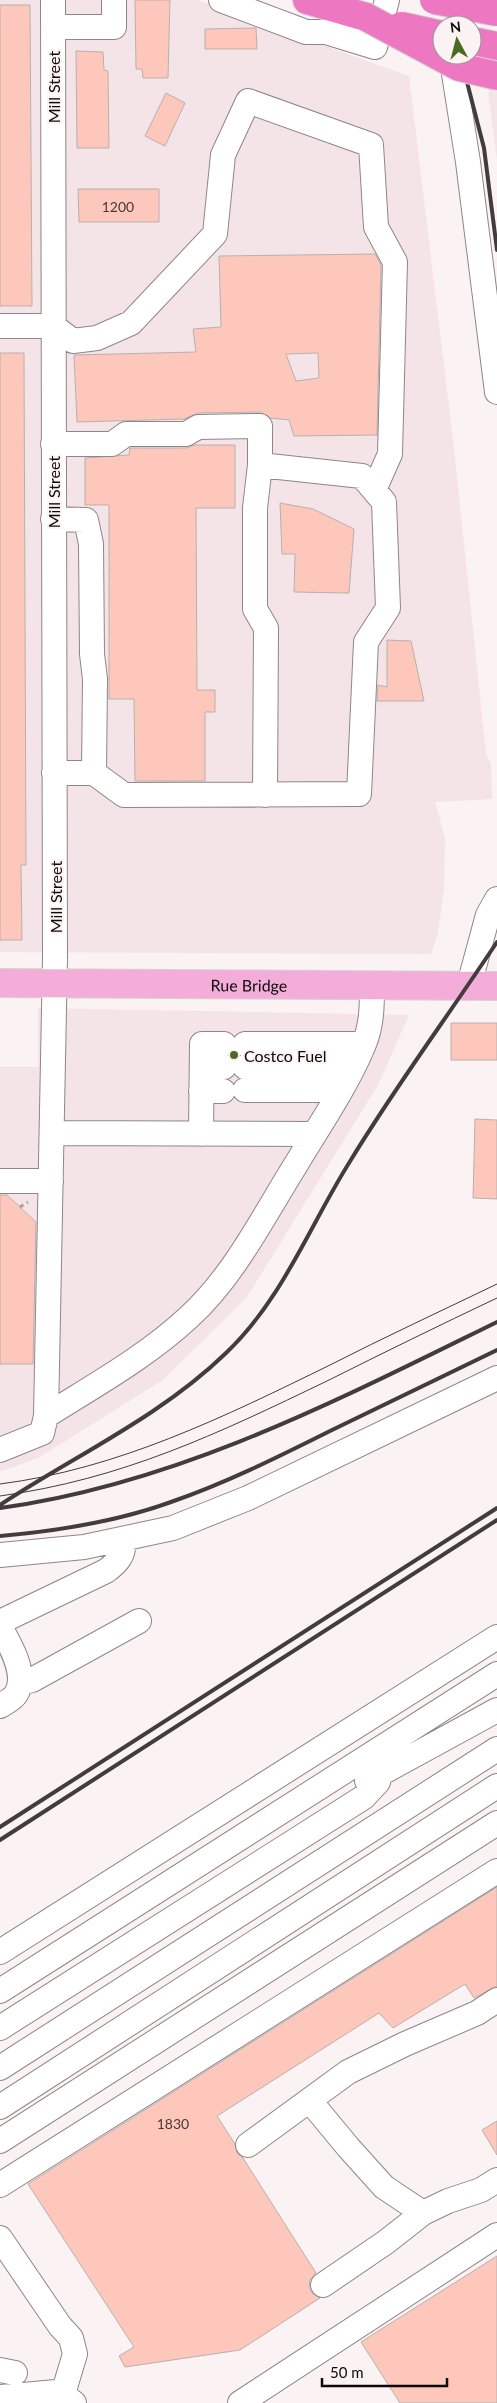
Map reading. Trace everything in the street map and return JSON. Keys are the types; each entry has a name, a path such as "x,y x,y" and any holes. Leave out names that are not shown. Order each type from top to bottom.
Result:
{"highway":[{"path":"307,0 366,17 432,33"},
{"path":"434,0 497,12"},
{"path":"366,17 458,67 497,76"},
{"path":"482,43 497,46"}],"main road":[{"name":"Rue Bridge","path":"0,983 497,986"}],"street":[{"name":"Mill Street","path":"46,1416 55,983 53,0"},
{"path":"54,28 114,27 114,0"},
{"path":"221,0 306,32 326,32 375,47 387,0"},
{"path":"439,0 443,15"},
{"path":"453,65 468,162 497,392"},
{"path":"0,326 53,326 72,341 97,338 131,323 215,234 223,155 248,101 371,145 376,227 395,262 390,454 374,490"},
{"path":"53,444 112,444 126,434 186,434 198,427 260,426 260,465 255,508 255,609 266,628 265,795"},
{"path":"54,773 94,773 124,795 359,794 366,642 388,608 384,502 362,476 260,465"},
{"path":"53,519 86,520 91,544 92,654 95,679 94,773"},
{"path":"468,985 488,915 497,899"},
{"path":"0,1450 42,1433 46,1416 137,1359 191,1316 229,1271 314,1134 364,1044 372,1013 372,984"},
{"path":"201,1134 223,1091 223,1044 364,1044"},
{"path":"223,1067 352,1067"},
{"path":"223,1091 340,1090"},
{"path":"52,1133 314,1134"},
{"path":"0,1181 51,1181"},
{"path":"0,1555 59,1551 123,1540 174,1528 220,1510 497,1378"},
{"path":"0,1622 106,1571 117,1563 122,1555 123,1540"},
{"path":"20,1683 32,1680 138,1621"},
{"path":"0,1627 17,1663 20,1683 15,1696 0,1706"},
{"path":"0,1952 497,1637"},
{"path":"0,1991 497,1674"},
{"path":"334,1777 354,1788 380,1772 497,1710"},
{"path":"0,2068 497,1750"},
{"path":"0,2028 364,1797 378,1782 380,1772"},
{"path":"0,2107 497,1786"},
{"path":"0,2141 497,1823"},
{"path":"0,2185 497,1871"},
{"path":"108,1883 135,1904"},
{"path":"248,2145 348,2072 477,2013 497,2000"},
{"path":"310,2101 384,2187 423,2213"},
{"path":"323,2284 386,2242 423,2213 448,2201 481,2190 497,2180"},
{"path":"240,2403 497,2235"},
{"path":"0,2238 54,2318 71,2338 74,2354 68,2398 47,2392 0,2397"}],"path":[{"path":"20,1207 30,1200"}],"shaded area":[{"path":"0,0 198,0 409,76 454,448 486,754 491,764 492,799 435,802 445,838 444,890 438,933 431,954 0,952"},
{"path":"488,87 497,89 497,160 489,99"},
{"path":"38,1008 409,1015 378,1085 247,1297 163,1380 40,1457 0,1472 0,1067 38,1067"}],"building":[{"path":"135,0 170,0 168,78 143,78 142,69 136,69"},
{"path":"0,5 30,5 32,306 0,306"},
{"path":"256,28 257,49 205,49 205,29"},
{"path":"76,51 103,52 104,70 108,71 109,148 77,148"},
{"path":"166,93 185,103 165,146 145,136"},
{"path":"78,189 159,189 159,222 79,222"},
{"path":"375,254 381,265 377,435 294,436 289,420 270,418 260,412 198,413 184,419 77,422 74,355 196,352 193,329 221,327 219,256","holes":["318,353 319,378 296,381 286,354"]},
{"path":"0,353 24,353 26,865 21,865 22,940 0,940"},
{"path":"195,445 235,445 235,508 196,508 197,690 215,690 215,712 205,712 205,781 135,781 134,699 109,699 109,505 85,505 85,458 129,455 130,448 186,448"},
{"path":"280,503 313,509 354,529 349,593 294,592 295,554 282,554"},
{"path":"387,640 411,641 424,701 377,701 378,685 387,687"},
{"path":"451,1023 497,1023 497,1060 451,1060"},
{"path":"475,1119 497,1120 497,1199 473,1198"},
{"path":"0,1195 7,1195 36,1222 33,1364 0,1364"},
{"path":"497,1887 497,1986 474,1998 465,1984 393,2028 379,2013 217,2116 235,2144 237,2153 243,2158 316,2273 310,2280 309,2287 312,2293 320,2298 240,2350 125,2367 119,2356 134,2347 28,2184"},
{"path":"497,2121 497,2155 482,2130"},
{"path":"497,2256 497,2403 400,2403 361,2342"}],"tram line":[{"path":"0,1484 44,1477 86,1466 128,1453 210,1422 497,1284"},
{"path":"0,1496 88,1478 168,1452 247,1419 497,1298"}],"railway":[{"path":"445,0 449,15"},
{"path":"463,65 484,148 497,250"},
{"path":"0,1505 174,1397 226,1353 246,1332 263,1310 294,1262 335,1187 403,1079 497,942"},
{"path":"0,1508 66,1496 130,1480 193,1459 317,1409 497,1322"},
{"path":"0,1536 65,1528 108,1520 150,1509 191,1495 271,1460 497,1350"},
{"path":"0,1827 497,1508"},
{"path":"0,1840 497,1520"}],"place":[{"name":"Costco Fuel","path":"234,1055"}]}
